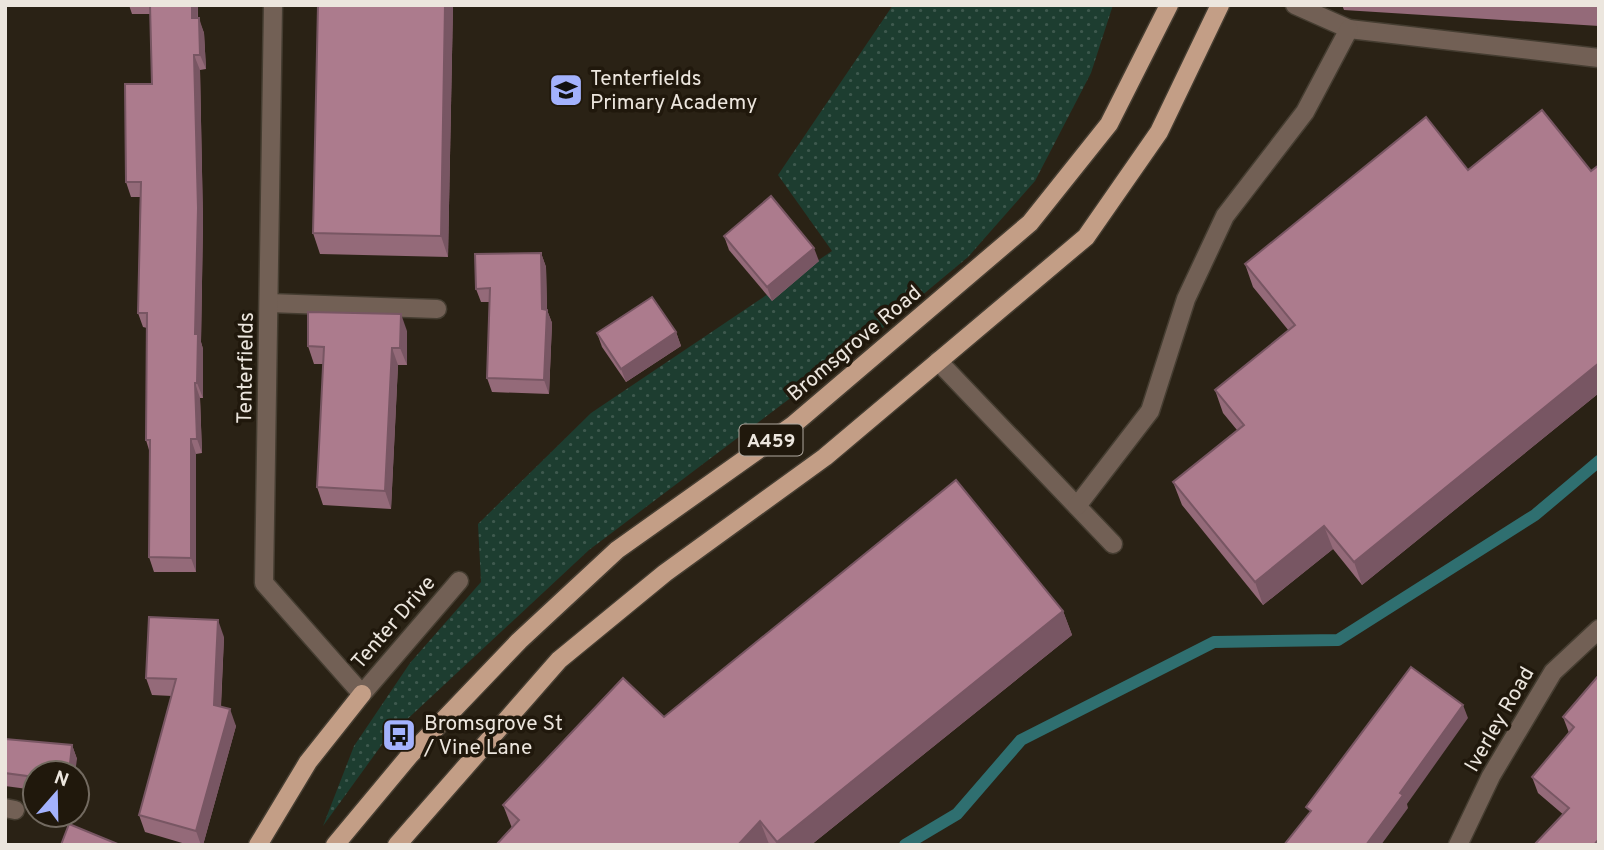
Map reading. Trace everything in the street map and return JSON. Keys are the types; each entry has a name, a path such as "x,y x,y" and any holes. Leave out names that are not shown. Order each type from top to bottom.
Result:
{"main road":[{"name":"Bromsgrove Road","path":"335,845 410,755 519,641 617,550 793,425 1030,223 1109,124 1169,5"},
{"name":"A459","path":"397,845 559,660 665,573 824,457 1086,237 1159,132 1220,5"},
{"path":"258,845 308,762 362,694"}],"street":[{"name":"Tenterfields","path":"273,5 264,583 362,694"},
{"path":"1295,5 1349,29 1599,58"},
{"path":"1077,506 1150,411 1186,299 1225,216 1305,112 1349,29"},
{"path":"268,303 437,309"},
{"path":"939,361 1113,544"},
{"name":"Tenter Drive","path":"362,694 459,580"},
{"name":"Iverley Road","path":"1458,845 1491,776 1553,672 1599,629"}],"green space":[{"path":"893,5 1113,5 1091,73 1035,181 968,257 878,332 589,550 386,739 323,826 354,746 410,663 481,582 478,524 591,413 832,251 778,175"}],"building":[{"path":"150,5 192,5 192,18 199,18 200,55 194,55 198,208 195,334 198,334 195,383 197,439 191,439 191,558 149,557 147,313 138,313 141,182 126,182 125,84 152,84"},
{"path":"318,5 445,5 441,236 313,233"},
{"path":"1542,110 1591,171 1599,165 1599,363 1354,562 1324,526 1255,582 1173,482 1244,425 1215,390 1295,325 1245,264 1426,117 1468,170"},
{"path":"771,196 814,248 767,287 724,236"},
{"path":"541,253 542,309 547,310 544,380 487,378 490,288 476,289 475,254"},
{"path":"652,297 676,332 621,369 597,333"},
{"path":"308,312 401,314 400,348 392,348 385,491 317,487 324,347 308,346"},
{"path":"956,480 1063,611 777,842 760,821 738,845 496,845 519,820 503,805 623,678 664,717"},
{"path":"149,617 218,620 214,705 230,709 196,831 139,815 176,679 146,678"},
{"path":"1411,667 1463,705 1400,793 1403,795 1366,845 1284,845 1311,811 1306,807"},
{"path":"1599,675 1599,839 1594,845 1534,845 1569,808 1532,777 1574,727 1563,717"},
{"path":"5,739 72,745 70,759 21,759 21,775 5,773"},
{"path":"67,829 81,829 120,845 61,845"}],"waterway":[{"path":"905,845 957,814 1021,740 1214,642 1338,640 1535,515 1599,461"}],"place":[{"name":"Tenterfields Primary Academy","path":"566,90"},
{"name":"Bromsgrove St / Vine Lane","path":"399,735"}]}
